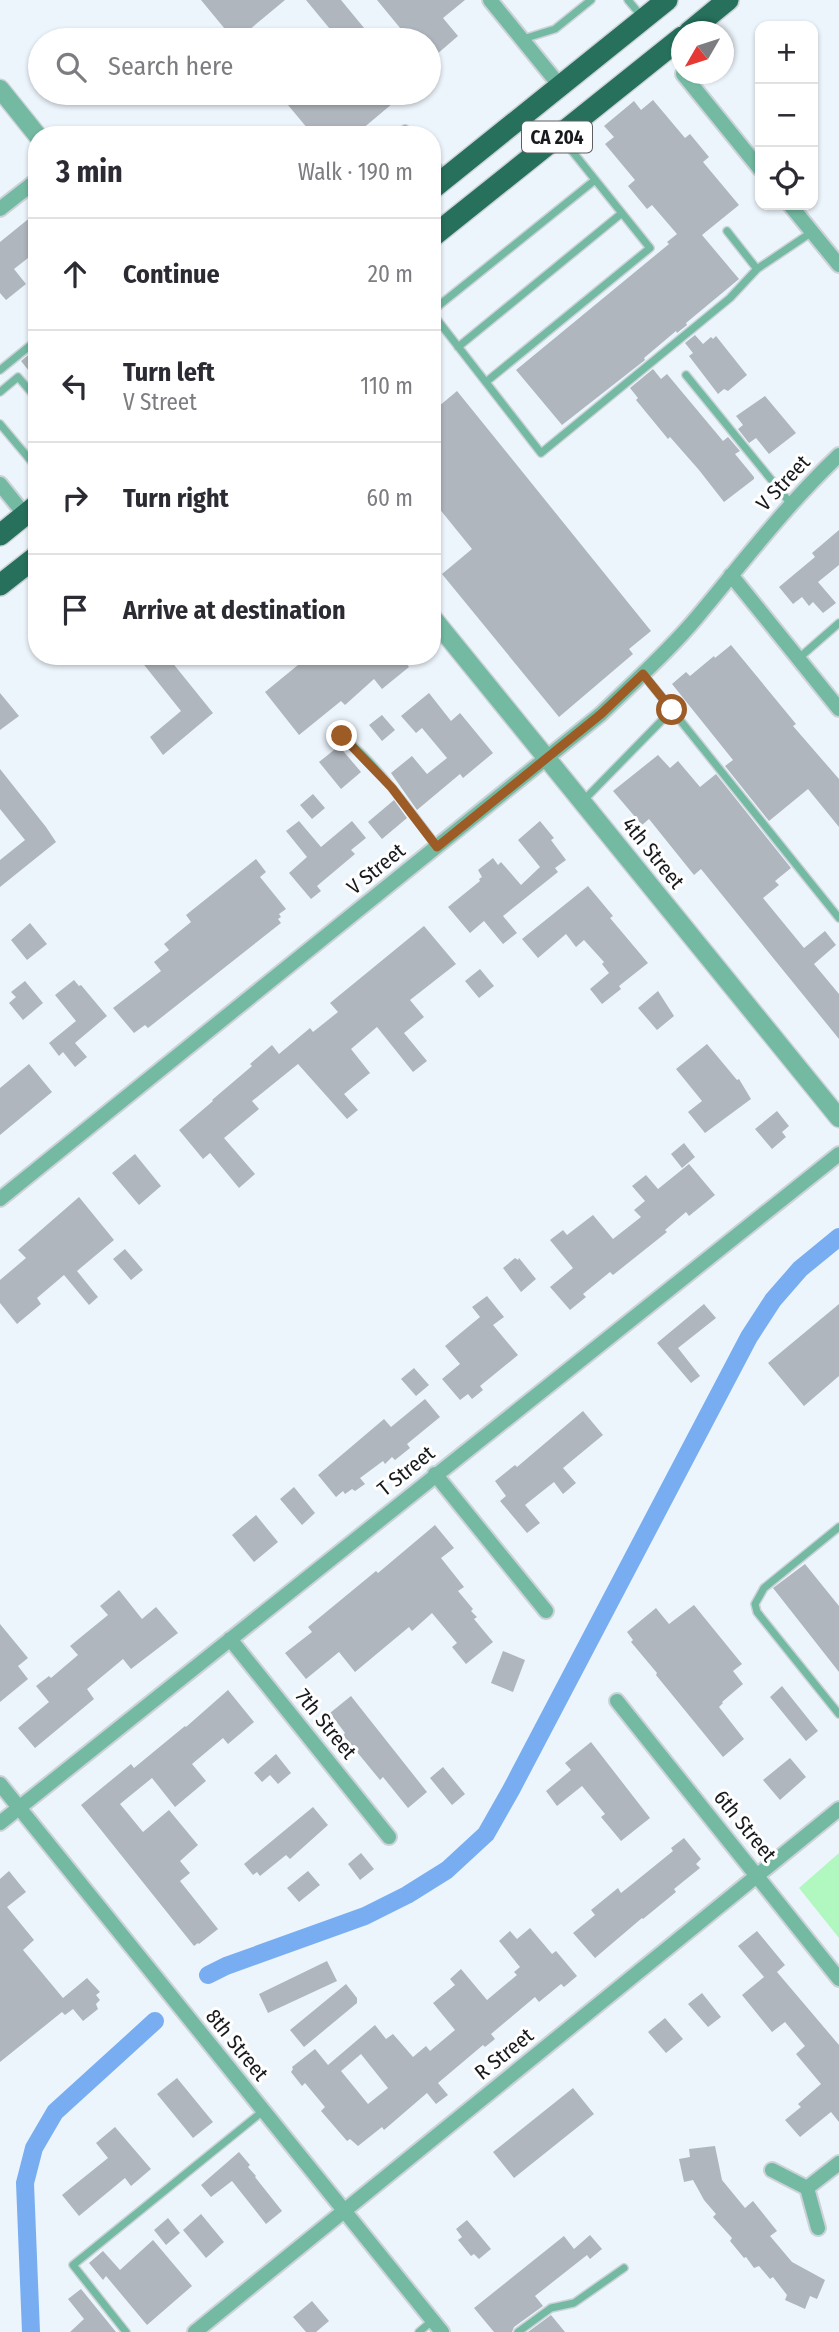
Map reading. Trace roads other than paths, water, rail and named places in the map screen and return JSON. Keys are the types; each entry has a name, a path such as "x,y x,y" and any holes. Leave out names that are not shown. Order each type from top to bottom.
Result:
{"highway":[{"name":"CA 204","path":"441,182 667,0"},
{"path":"702,21 728,0"},
{"name":"CA 204","path":"441,230 671,45"},
{"path":"0,535 28,512"},
{"path":"0,585 28,563"}],"street":[{"path":"490,0 560,86"},
{"path":"664,51 671,60"},
{"path":"691,84 755,163"},
{"path":"0,89 30,126"},
{"path":"0,209 28,187"},
{"path":"794,210 839,265"},
{"name":"V Street","path":"0,1199 601,714 696,618 791,504 839,455"},
{"path":"0,484 28,507"},
{"path":"731,575 839,709"},
{"name":"4th Street","path":"441,628 839,1118"},
{"name":"T Street","path":"0,1823 839,1154"},
{"path":"435,1474 546,1611"},
{"name":"7th Street","path":"230,1639 389,1837"},
{"name":"6th Street","path":"617,1701 839,1979"},
{"name":"8th Street","path":"0,1784 438,2326"},
{"name":"R Street","path":"195,2332 839,1810"},
{"path":"807,2188 839,2163"},
{"path":"772,2170 807,2188 818,2228"}],"lane":[{"path":"522,39 555,29 591,0"},
{"path":"628,0 643,19"},
{"path":"486,382 650,248 559,135"},
{"path":"441,305 595,180"},
{"path":"458,347 622,213"},
{"path":"727,231 757,269"},
{"path":"441,324 541,453 730,298 757,269 813,232"},
{"path":"28,347 3,367 18,377 28,389"},
{"path":"687,375 791,504"},
{"path":"0,392 18,377"},
{"path":"0,424 28,457"},
{"path":"798,659 839,623"},
{"path":"643,674 839,918"},
{"path":"582,802 672,710"},
{"path":"334,731 356,749 383,778 437,847"},
{"path":"839,1527 764,1588 755,1604 757,1612 839,1714"},
{"path":"126,2332 73,2265 263,2111"},
{"path":"518,2332 551,2308 574,2303 624,2268"},
{"path":"419,2332 438,2326"}],"waterway":[{"path":"208,1975 365,1916 407,1895 447,1870 486,1834 749,1337 773,1300 800,1269 839,1237"},
{"path":"31,2332 25,2183 34,2148 55,2112 155,2021"}]}
